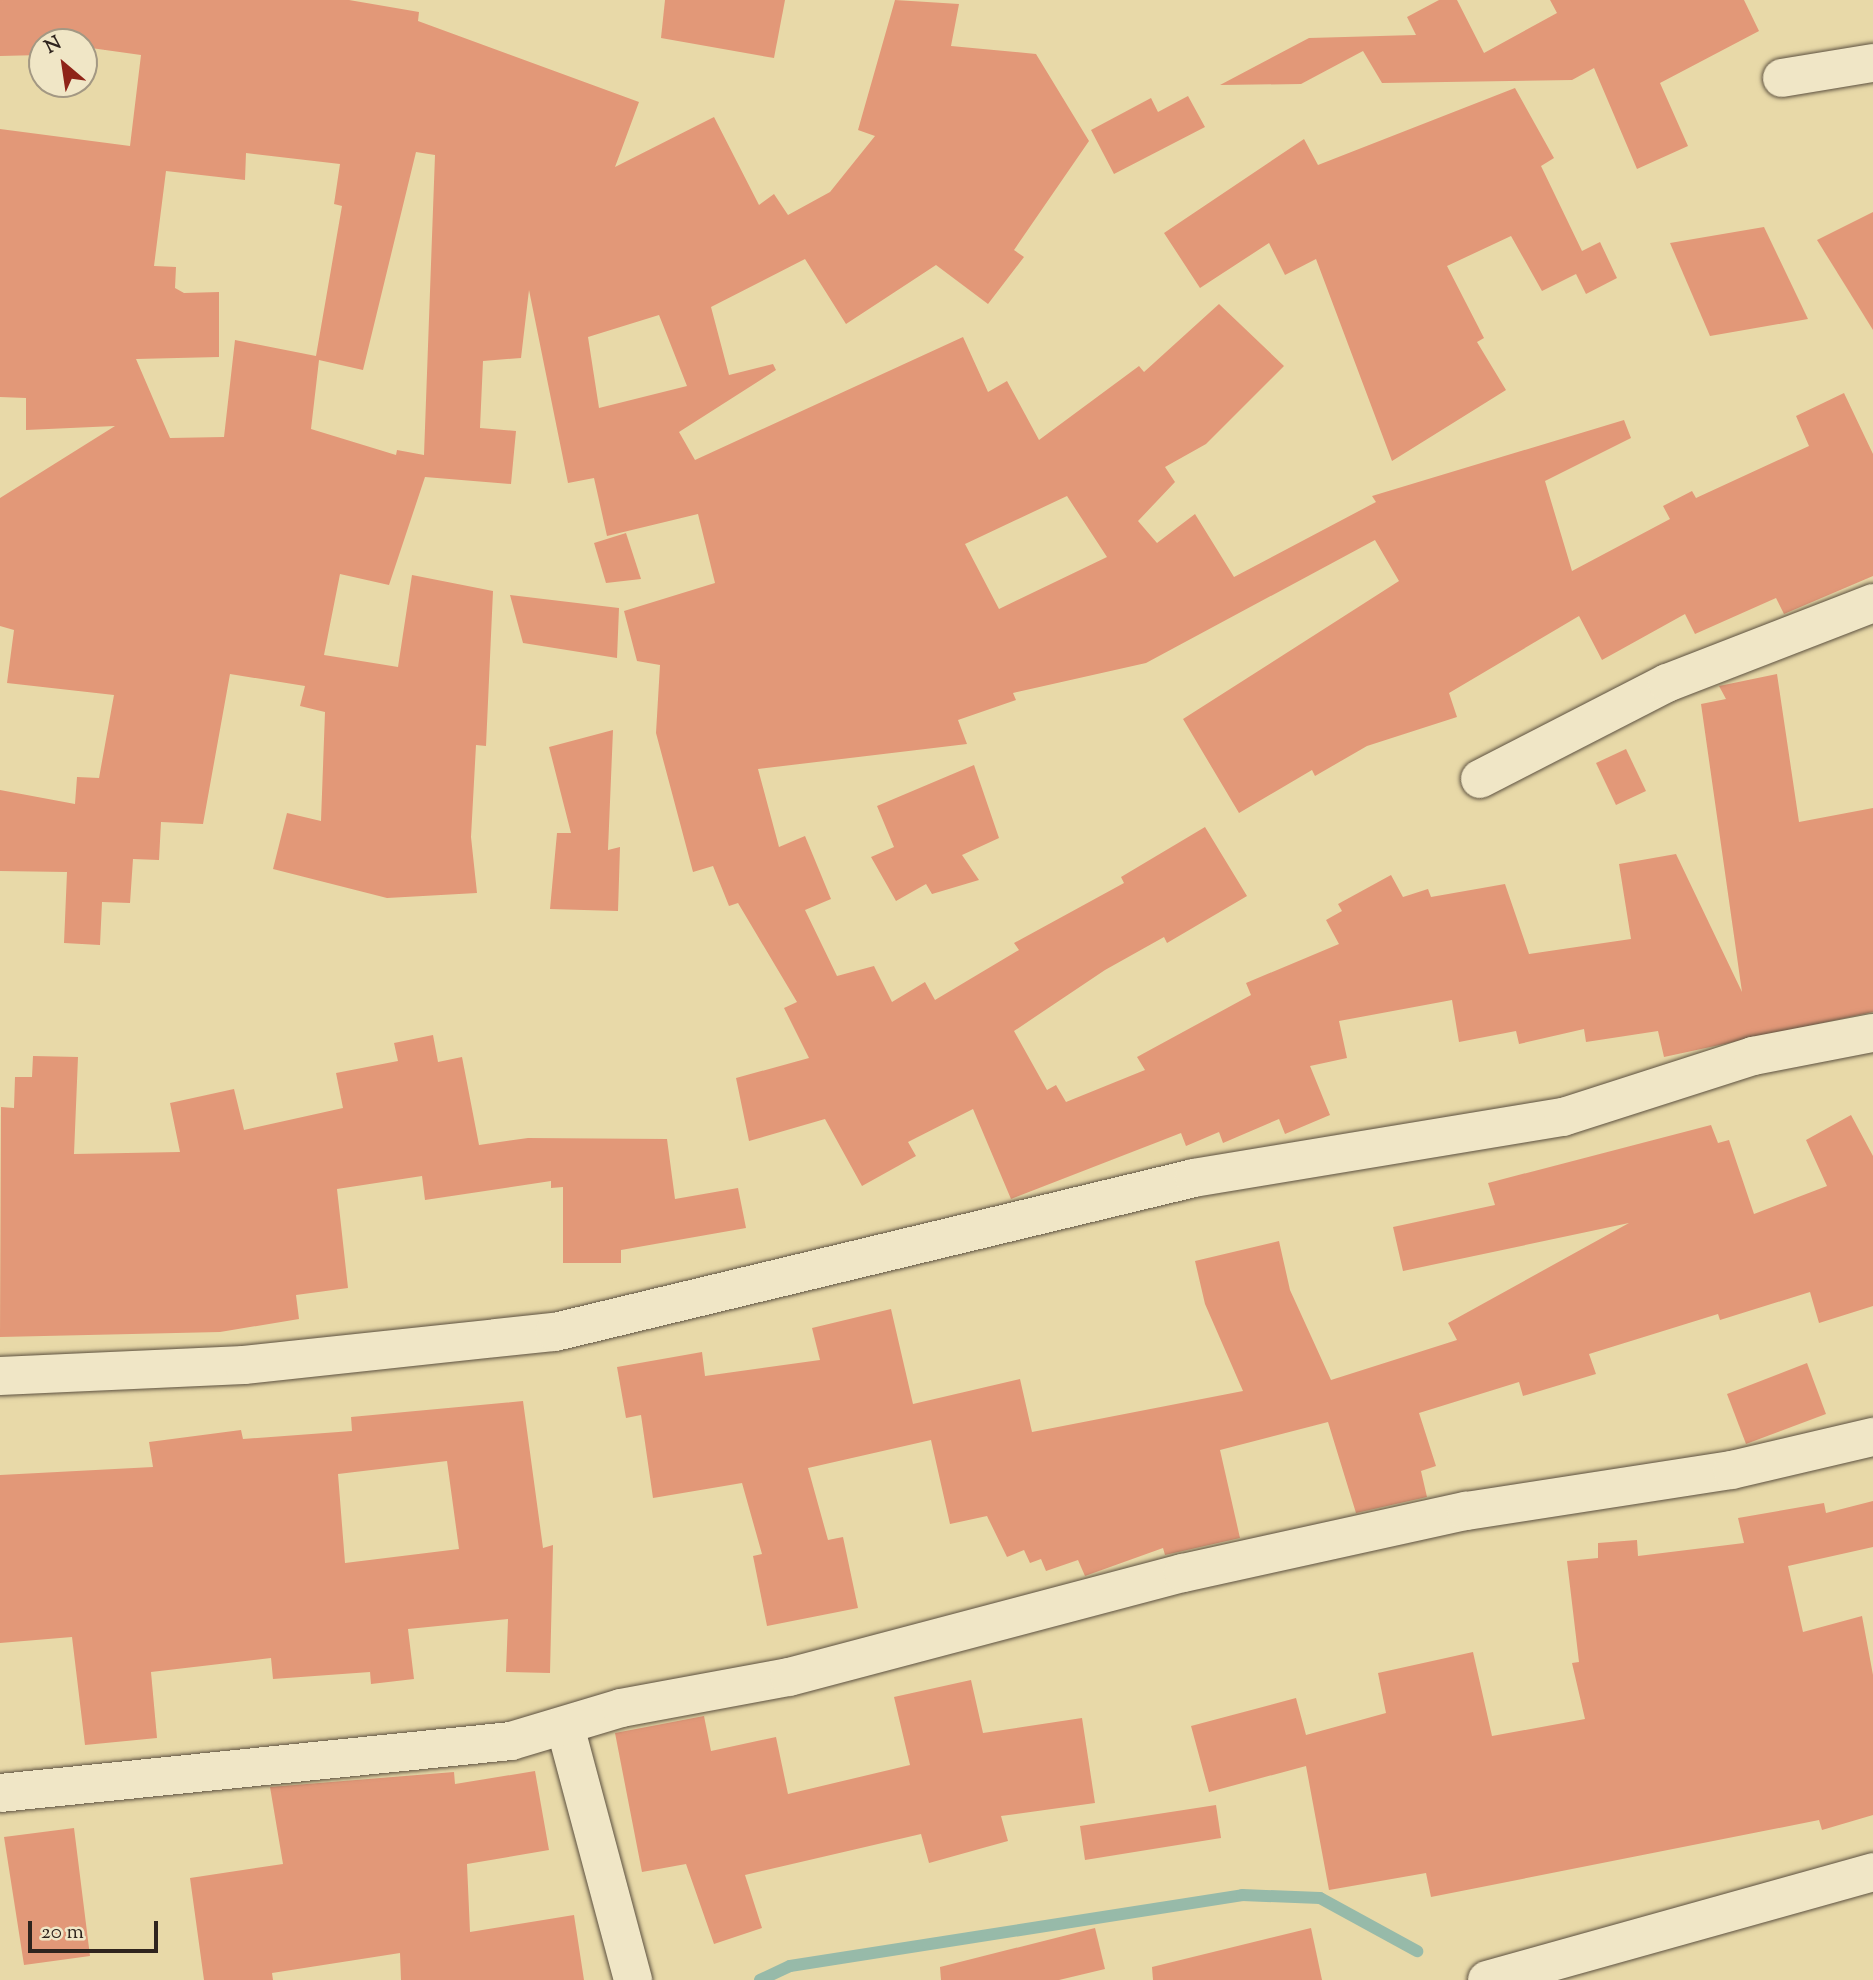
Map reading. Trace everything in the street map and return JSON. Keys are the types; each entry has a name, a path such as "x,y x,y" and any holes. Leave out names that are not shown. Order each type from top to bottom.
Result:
{"street":[{"path":"1782,78 1873,63"},
{"path":"1480,779 1667,684 1873,603"},
{"path":"0,1376 244,1365 555,1332 1195,1178 1563,1117 1753,1056 1873,1033"},
{"path":"0,1793 511,1741 621,1708 789,1677 1183,1573 1466,1511 1732,1470 1873,1437"},
{"path":"565,1726 632,1976"},
{"path":"1487,1980 1873,1872"}],"building":[{"path":"0,0 349,0 419,12 418,21 639,102 615,167 714,117 759,205 774,194 788,215 830,192 875,136 858,130 895,0 959,4 951,46 1036,54 1089,141 1014,250 1024,257 988,304 936,265 846,324 805,259 711,307 729,375 773,364 776,370 679,432 695,460 963,337 988,392 1007,381 1039,440 1139,366 1144,372 1219,304 1284,366 1206,444 1165,467 1175,482 1138,521 1157,543 1195,514 1234,577 1376,502 1372,496 1624,420 1631,438 1545,481 1572,571 1670,519 1663,506 1692,491 1696,498 1809,446 1796,416 1844,393 1873,454 1873,576 1784,614 1776,598 1695,634 1685,614 1602,660 1579,616 1449,693 1457,717 1367,746 1315,776 1312,770 1239,813 1183,719 1399,581 1375,540 1146,663 1013,693 1016,700 958,720 967,744 758,769 779,847 805,836 831,899 805,910 837,976 874,966 892,1002 925,982 935,1000 1019,950 1014,943 1124,883 1121,877 1205,827 1247,896 1167,943 1164,937 1105,970 1014,1031 1047,1090 1056,1085 1066,1102 1145,1070 1137,1057 1251,995 1246,983 1339,944 1326,920 1342,911 1338,904 1391,875 1403,897 1428,889 1431,897 1505,884 1529,954 1631,939 1619,864 1676,854 1742,992 1701,704 1726,699 1719,686 1777,674 1799,822 1873,808 1873,1012 1664,1057 1658,1031 1586,1042 1584,1029 1519,1044 1516,1031 1459,1042 1452,1000 1339,1021 1347,1058 1310,1066 1330,1115 1285,1134 1279,1119 1223,1143 1219,1132 1186,1146 1181,1133 1011,1199 973,1109 908,1142 916,1156 862,1186 825,1119 749,1141 736,1078 809,1058 784,1008 797,1002 738,903 729,906 713,866 693,872 656,733 660,665 637,661 624,611 715,583 698,514 607,536 594,478 568,483 529,290 521,358 483,361 480,428 516,431 511,484 425,477 389,585 340,574 324,655 398,667 412,575 493,591 486,746 476,745 471,837 477,893 387,898 273,869 287,813 321,821 325,712 300,706 305,686 230,674 203,824 161,822 159,860 133,859 130,903 102,902 100,945 64,943 67,872 0,871 0,790 75,804 77,777 99,778 114,695 7,683 14,630 0,626 0,498 115,426 26,430 26,398 0,397 0,129 130,146 141,55 98,49 98,28 28,28 28,55 0,56","holes":["416,152 435,155 424,455 397,450 396,455 311,429 319,360 363,370","246,153 340,164 334,204 342,206 316,356 235,340 224,437 170,438 136,359 219,357 219,292 184,293 175,288 176,267 154,266 166,171 245,180","659,315 687,386 599,408 588,337","1067,496 1107,557 999,609 965,544"]},
{"path":"665,0 785,0 774,58 661,38"},
{"path":"1439,0 1457,0 1484,53 1557,13 1550,0 1744,0 1759,31 1660,83 1688,146 1637,169 1594,68 1572,80 1382,83 1363,51 1301,84 1220,85 1309,38 1416,35 1407,17"},
{"path":"1515,88 1554,158 1541,166 1582,251 1600,242 1617,278 1586,294 1576,274 1542,291 1511,236 1447,266 1484,338 1477,342 1506,390 1392,461 1316,259 1285,275 1269,243 1200,288 1164,233 1304,139 1318,165"},
{"path":"1188,96 1205,127 1114,174 1091,130 1151,98 1158,112"},
{"path":"1873,212 1873,330 1817,240"},
{"path":"1764,227 1808,319 1710,336 1670,243"},
{"path":"626,533 641,579 606,583 594,543"},
{"path":"510,595 619,608 617,658 523,643"},
{"path":"613,730 608,850 620,847 618,911 550,909 557,833 571,833 549,747"},
{"path":"1626,749 1646,791 1616,805 1596,763"},
{"path":"974,765 999,838 962,855 979,880 932,894 926,884 896,901 871,857 894,847 877,806"},
{"path":"433,1035 438,1062 462,1057 479,1145 528,1138 667,1139 675,1199 738,1188 746,1228 621,1250 621,1263 563,1263 563,1187 551,1188 551,1181 425,1200 422,1176 337,1189 348,1288 296,1295 299,1319 220,1332 0,1337 1,1107 14,1108 15,1077 32,1077 33,1056 78,1057 74,1154 180,1152 170,1103 234,1089 244,1130 343,1108 336,1073 398,1061 394,1043"},
{"path":"1851,1115 1873,1156 1873,1306 1819,1323 1810,1292 1720,1320 1718,1314 1589,1354 1596,1374 1523,1396 1519,1382 1419,1413 1436,1466 1421,1471 1427,1497 1356,1513 1328,1422 1220,1450 1240,1538 1165,1555 1163,1548 1085,1576 1078,1560 1046,1571 1041,1559 1030,1563 1024,1550 1007,1557 987,1516 950,1524 931,1440 808,1468 828,1540 843,1537 858,1608 767,1626 753,1556 762,1554 742,1483 653,1498 641,1415 626,1418 617,1367 702,1352 705,1376 820,1360 812,1328 891,1309 913,1404 1020,1379 1032,1432 1243,1391 1205,1304 1195,1261 1279,1241 1290,1290 1331,1380 1457,1340 1448,1323 1629,1223 1403,1271 1393,1227 1495,1205 1488,1183 1711,1125 1718,1143 1729,1140 1754,1214 1827,1186 1806,1140"},
{"path":"1807,1363 1826,1414 1746,1444 1727,1394"},
{"path":"523,1401 543,1548 553,1545 550,1673 506,1672 508,1619 408,1629 414,1679 371,1684 370,1672 273,1679 271,1658 151,1672 157,1738 85,1745 72,1637 0,1643 0,1475 153,1467 149,1442 241,1430 243,1439 352,1431 351,1417","holes":["447,1461 459,1549 345,1563 338,1474"]},
{"path":"1873,1501 1873,1547 1788,1566 1803,1632 1862,1616 1873,1675 1873,1815 1822,1830 1819,1820 1431,1897 1426,1873 1329,1890 1306,1766 1209,1792 1191,1726 1296,1698 1306,1735 1386,1713 1378,1673 1473,1652 1492,1736 1585,1719 1572,1663 1579,1662 1567,1561 1598,1558 1598,1543 1637,1540 1638,1556 1744,1543 1738,1518 1824,1503 1826,1513"},
{"path":"971,1680 983,1733 1082,1718 1095,1803 1001,1816 1008,1841 929,1863 921,1834 745,1875 762,1928 714,1944 686,1864 642,1872 615,1733 704,1716 711,1751 776,1737 788,1794 910,1765 894,1697"},
{"path":"535,1771 549,1850 467,1864 470,1932 574,1915 584,1980 401,1980 400,1953 272,1973 273,1980 204,1980 190,1878 283,1864 270,1787 454,1772 455,1784"},
{"path":"1216,1805 1221,1838 1085,1860 1080,1826"},
{"path":"74,1828 90,1956 24,1965 4,1837"},
{"path":"1095,1928 1105,1969 1059,1980 941,1980 940,1967"},
{"path":"1311,1928 1322,1980 1153,1980 1152,1967"}],"waterway":[{"path":"760,1980 790,1966 1242,1895 1320,1898 1417,1951"}]}
